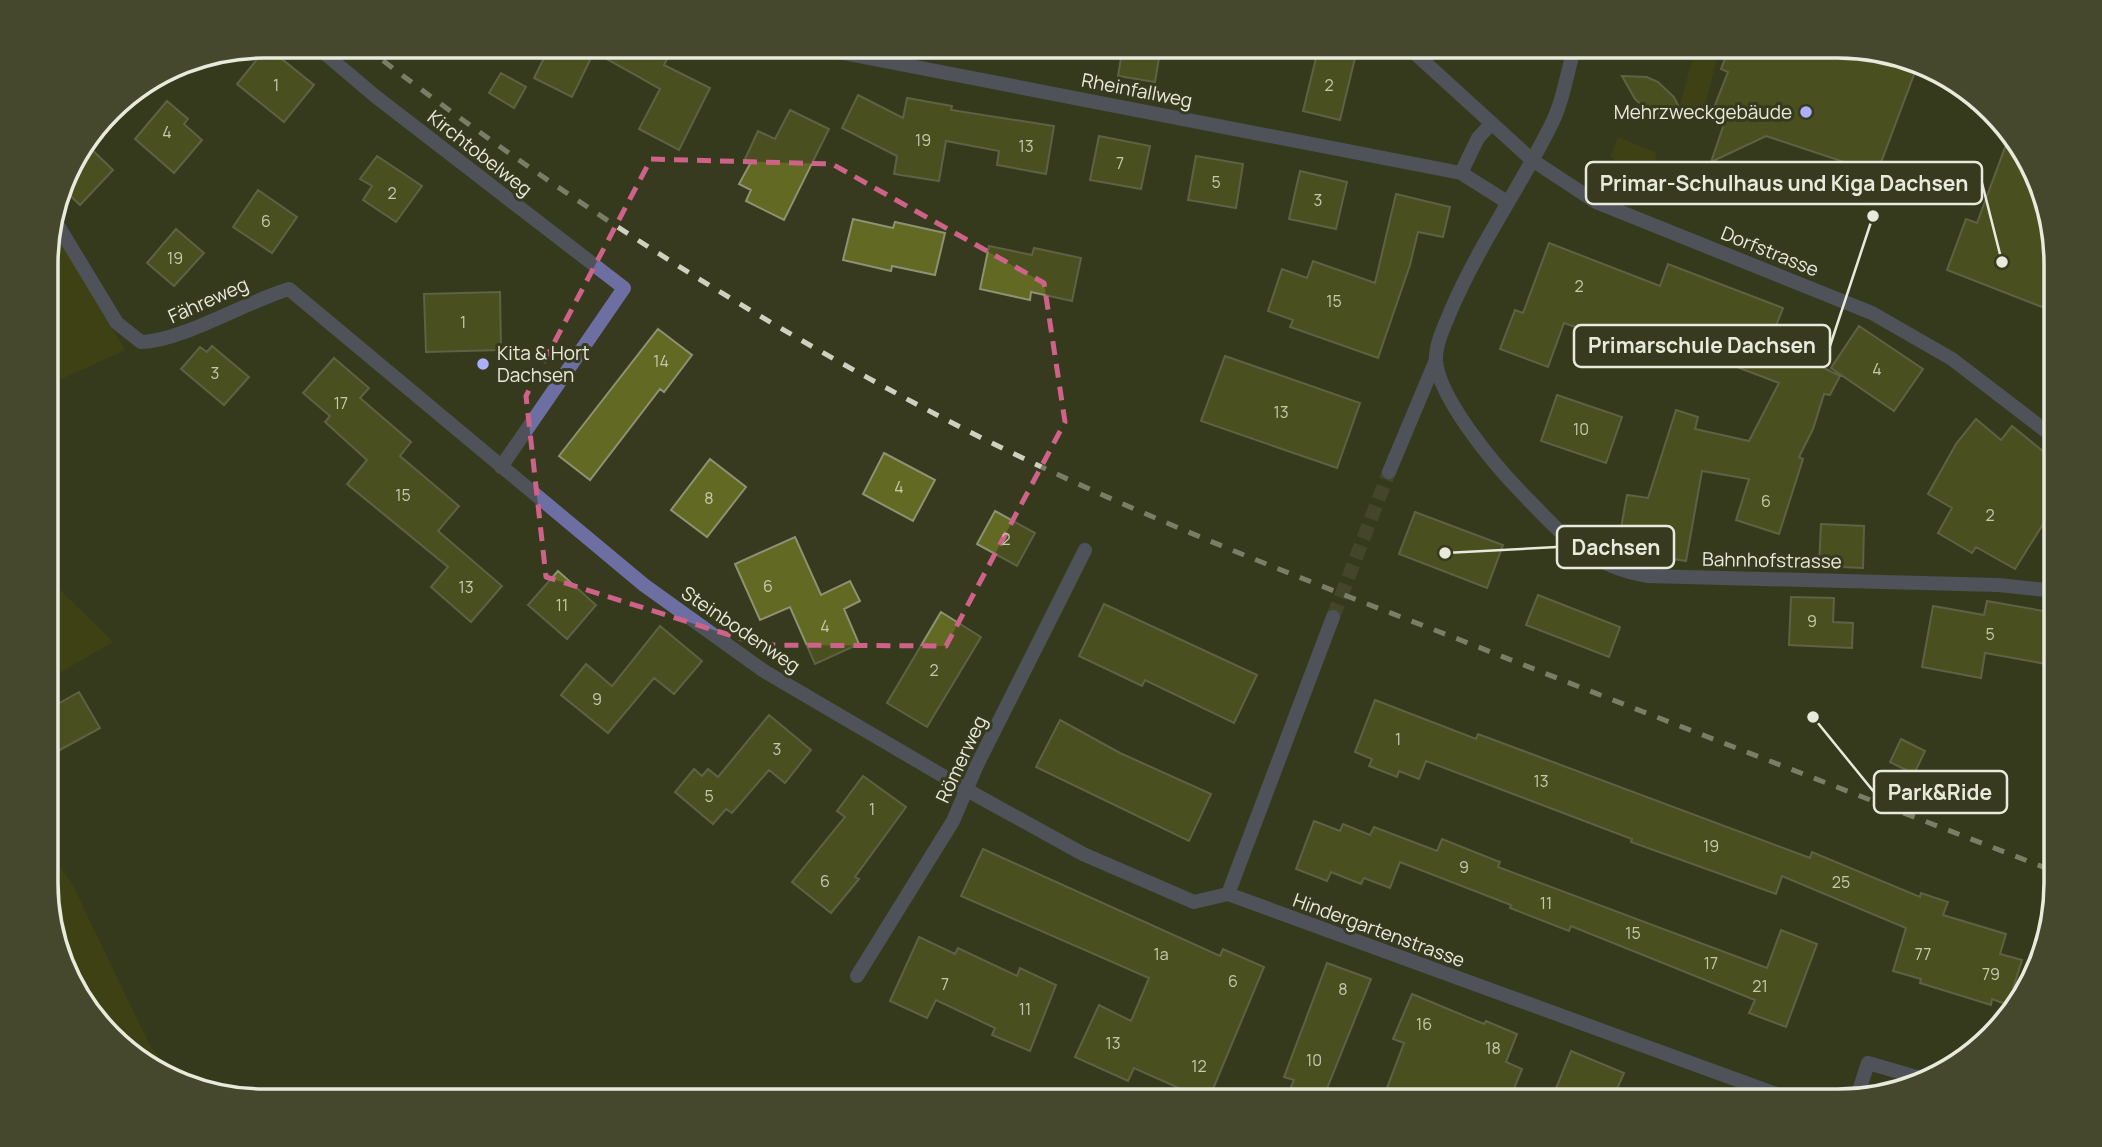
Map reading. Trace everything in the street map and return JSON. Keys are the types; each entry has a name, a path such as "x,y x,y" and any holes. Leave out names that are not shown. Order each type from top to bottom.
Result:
{"street":[{"name":"Kirchtobelweg","path":"330,58 375,96 624,288 501,467"},
{"name":"Rheinfallweg","path":"869,58 1461,173 1507,202"},
{"name":"Dorfstrasse","path":"1420,58 1532,160 1596,202 1872,313 1952,359 2044,430"},
{"path":"1389,472 1436,360 1441,334 1462,285 1552,124 1571,58"},
{"path":"1461,173 1478,138 1491,124"},
{"name":"Fähreweg","path":"61,231 117,323 141,342 164,340 258,298 289,289"},
{"name":"Steinbodenweg","path":"289,289 644,585 775,678 1083,854 1194,902 1228,894"},
{"name":"Bahnhofstrasse","path":"1436,360 1454,405 1507,478 1571,541 1591,557 1621,572 1648,576 1998,585 2044,590"},
{"name":"Römerweg","path":"857,976 953,821 1085,550"},
{"path":"1228,894 1333,617"},
{"name":"Hindergartenstrasse","path":"1228,894 1763,1089"},
{"path":"1860,1088 1868,1063 1911,1075"}],"highlighted area":[{"path":"651,159 832,164 1044,283 1065,422 946,646 761,645 546,577 526,396"}],"green space":[{"path":"1693,58 1717,58 1703,114 1680,105"},
{"path":"1618,137 1657,153 1650,176 1623,168 1611,156"},
{"path":"59,241 125,350 58,381"},
{"path":"58,588 113,642 58,674"},
{"path":"58,864 73,886 150,1046 164,1063 128,1038 109,1019 79,974 65,936 60,910"}],"building":[{"path":"258,58 281,58 314,85 284,122 237,84"},
{"path":"544,58 591,58 572,97 534,78"},
{"path":"605,58 665,58 664,65 710,88 679,150 639,129 660,89"},
{"path":"1121,58 1159,58 1155,82 1118,76"},
{"path":"1316,58 1355,58 1340,120 1303,111"},
{"name":"Mehrzweckgebäude","path":"1725,58 1838,58 1878,62 1915,73 1877,173 1766,136 1711,162 1725,121 1711,115 1728,72 1721,69"},
{"path":"501,73 526,87 514,108 489,93"},
{"path":"1622,76 1647,77 1658,82 1674,97 1683,115 1665,117 1651,113 1635,99"},
{"path":"858,95 903,118 907,98 952,106 951,110 1054,126 1046,174 997,165 999,151 946,141 939,181 894,174 897,156 842,128"},
{"path":"167,101 188,119 184,124 202,140 174,173 135,139"},
{"path":"790,110 829,129 784,220 746,201 751,190 739,184 750,164 744,161 758,131 775,139"},
{"path":"1099,136 1150,146 1141,189 1090,180"},
{"path":"2006,144 2029,185 2037,211 2044,264 2044,308 1947,270 1966,219 1977,223"},
{"path":"92,150 113,170 80,205 70,195"},
{"path":"377,156 422,186 396,222 363,200 372,186 360,179"},
{"path":"1196,156 1243,164 1236,208 1188,200"},
{"path":"1300,171 1347,182 1336,229 1289,219"},
{"path":"258,190 297,217 272,253 233,227"},
{"path":"1396,194 1450,207 1443,237 1418,232 1410,265 1378,358 1290,327 1293,320 1268,311 1282,269 1307,278 1313,261 1375,283"},
{"path":"853,219 893,228 895,222 945,233 935,275 892,266 891,271 843,260"},
{"path":"176,229 204,253 174,286 147,263"},
{"path":"1549,243 1660,286 1668,264 1783,308 1770,341 1840,376 1830,395 1824,394 1813,429 1799,457 1803,459 1779,534 1736,520 1749,479 1702,471 1686,561 1617,550 1627,495 1648,498 1676,410 1698,417 1695,429 1749,441 1779,383 1637,329 1631,346 1564,323 1548,367 1500,349 1515,310 1523,313"},
{"path":"989,246 1032,255 1034,248 1081,258 1072,301 1031,292 1030,300 980,289"},
{"path":"500,292 501,350 426,352 424,294"},
{"path":"1859,326 1923,369 1894,411 1831,368"},
{"path":"658,329 692,355 664,392 660,389 590,480 559,456"},
{"path":"212,346 249,377 224,405 181,369 200,347 207,352"},
{"path":"1225,356 1360,403 1337,468 1201,421"},
{"path":"334,358 369,388 360,398 411,442 400,456 459,506 438,531 502,586 471,622 431,587 448,567 347,484 367,460 325,422 330,416 303,393"},
{"path":"1557,395 1622,417 1606,463 1541,441"},
{"path":"1976,419 2001,440 2012,426 2044,452 2044,523 2015,569 1976,547 1972,553 1938,533 1952,508 1928,494 1956,444"},
{"path":"884,453 935,480 913,521 863,494"},
{"path":"710,459 746,487 707,537 671,510"},
{"path":"995,511 1035,533 1017,566 977,544"},
{"path":"1415,512 1503,545 1487,588 1399,554"},
{"path":"1821,524 1864,526 1863,568 1819,566"},
{"path":"795,537 821,595 850,581 860,601 844,609 859,644 815,664 790,607 760,620 735,564"},
{"path":"558,571 596,605 567,639 528,605"},
{"path":"1538,595 1620,627 1609,657 1526,625"},
{"path":"1791,597 1834,598 1833,622 1853,623 1852,648 1789,645"},
{"path":"1987,601 2044,611 2044,664 1985,653 1981,678 1922,667 1933,606 1984,615"},
{"path":"1104,604 1257,675 1234,723 1145,680 1142,686 1079,656"},
{"path":"941,612 981,637 927,727 887,703"},
{"path":"660,626 702,661 674,694 654,678 608,733 561,695 586,664 612,686"},
{"path":"79,692 100,728 58,751 58,704"},
{"path":"1375,700 1476,739 1478,734 1810,858 1812,852 1920,897 1921,893 1948,902 1943,915 2006,934 2000,954 2022,960 2012,994 2005,1004 1992,999 1991,1005 1920,983 1921,979 1893,971 1906,928 1782,876 1776,894 1631,842 1632,839 1426,761 1419,779 1399,771 1397,777 1369,766 1372,759 1355,752"},
{"path":"769,715 811,750 785,783 769,770 732,813 726,809 713,824 675,792 694,769 702,776 708,769 718,777"},
{"path":"1060,720 1120,753 1211,794 1189,841 1036,767"},
{"path":"1901,739 1925,751 1914,774 1890,762"},
{"path":"863,776 906,807 855,877 859,879 831,913 792,882 845,817 837,811"},
{"path":"1314,821 1340,831 1343,824 1370,835 1374,827 1437,851 1442,839 1500,862 1498,867 1767,968 1781,930 1817,944 1786,1027 1749,1013 1755,1000 1571,926 1569,931 1510,908 1511,905 1400,862 1390,888 1364,878 1361,884 1331,872 1327,881 1296,869"},
{"path":"983,849 1220,956 1223,949 1264,967 1213,1089 1181,1089 1134,1068 1128,1081 1075,1057 1099,1005 1131,1021 1149,978 961,896"},
{"path":"919,937 955,954 958,948 1017,976 1020,968 1056,985 1030,1051 992,1035 995,1028 936,1000 927,1018 890,1001"},
{"path":"1327,963 1371,979 1327,1089 1290,1089 1294,1080 1284,1077"},
{"path":"1412,994 1484,1024 1486,1021 1517,1034 1506,1062 1522,1069 1514,1089 1387,1089 1404,1043 1393,1039"},
{"path":"1571,1051 1624,1073 1617,1089 1556,1089"}],"tunnel":[{"path":"1333,617 1389,472"}],"railway":[{"path":"380,58 508,152 655,251 807,344 1025,459 1148,515 1274,567 2044,867"}],"place":[{"name":"Mehrzweckgebäude","path":"1806,112"},
{"name":"Primarschule Dachsen","path":"1873,216"},
{"name":"Primar-Schulhaus und Kiga Dachsen","path":"2002,262"},
{"name":"Kita & Hort Dachsen","path":"483,364"},
{"name":"Dachsen","path":"1445,553"},
{"name":"Park&Ride","path":"1813,717"}]}
